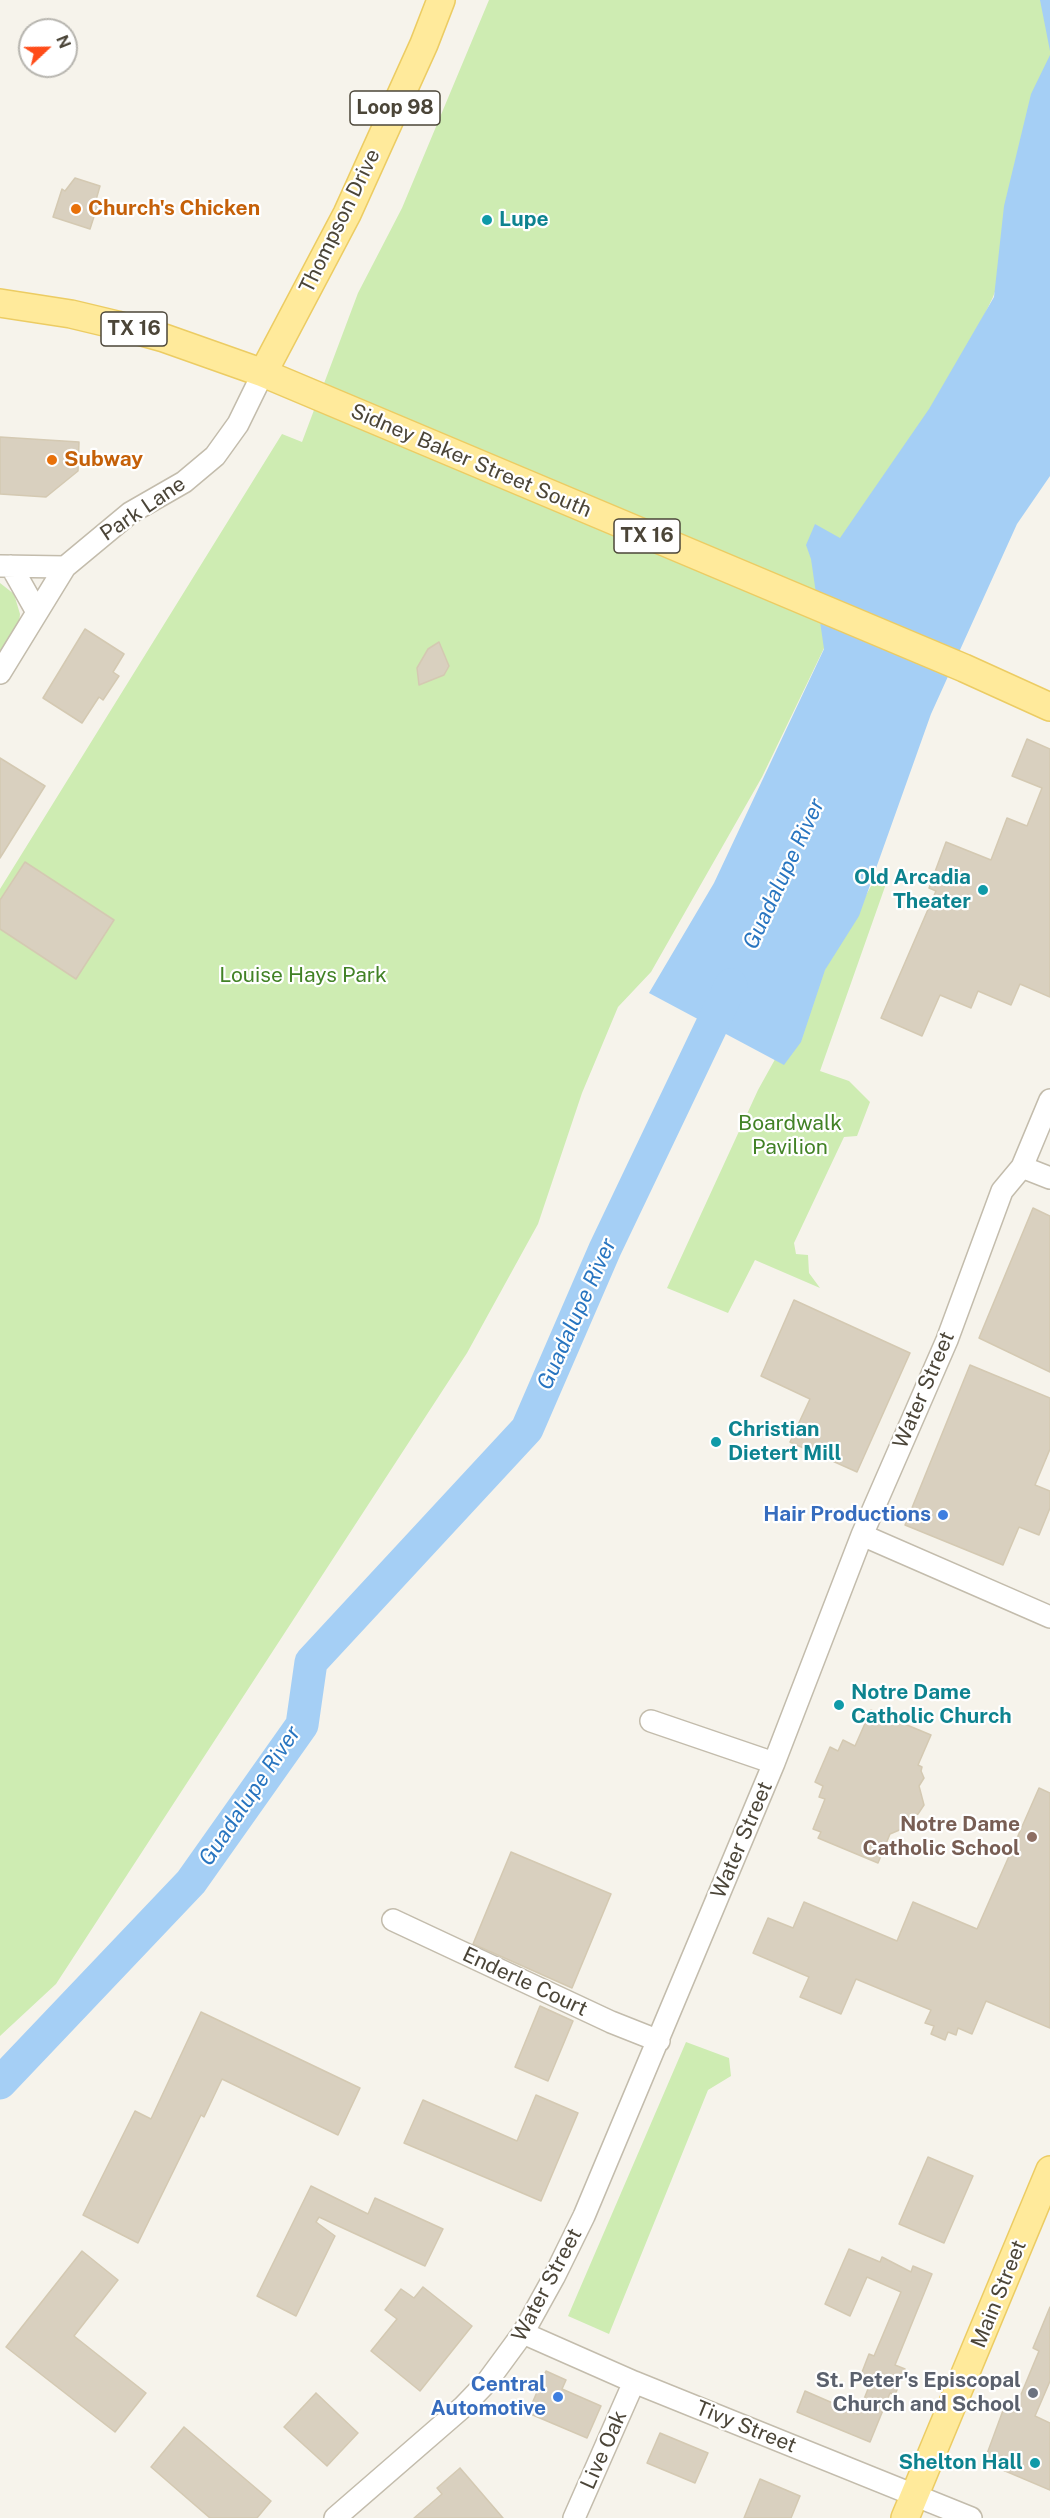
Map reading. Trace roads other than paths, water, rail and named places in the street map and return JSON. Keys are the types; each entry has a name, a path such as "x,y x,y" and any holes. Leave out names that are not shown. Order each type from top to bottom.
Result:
{"main road":[{"name":"Thompson Drive","path":"263,373 347,214 424,44 441,0"},
{"name":"Sidney Baker Street South","path":"0,303 70,314 117,325 164,338 263,373 964,668 1050,707"},
{"name":"Main Street","path":"911,2506 1050,2170"}],"street":[{"name":"Park Lane","path":"0,674 65,567 130,513 184,482 215,456 238,424 263,373"},
{"path":"6,566 65,567"},
{"path":"6,566 37,612"},
{"name":"Water Street","path":"335,2518 463,2407 487,2382 523,2333 584,2216 774,1764 862,1535 947,1340 1002,1191 1022,1167 1050,1100"},
{"path":"1022,1167 1050,1178"},
{"path":"862,1535 1050,1617"},
{"path":"651,1721 774,1764"},
{"name":"Enderle Court","path":"393,1920 603,2018 659,2041"},
{"name":"Tivy Street","path":"523,2333 911,2506 971,2518"},
{"name":"Live Oak","path":"574,2518 634,2382"}],"water":[{"path":"1040,0 1050,0 1050,51"},
{"path":"1050,55 1050,476 1017,524 931,714 859,916 825,970 801,1042 784,1065 649,993 714,883 824,649 811,559 806,545 815,524 840,538 929,409 994,297 1004,206 1031,94"}],"waterway":[{"name":"Guadalupe River","path":"0,2083 191,1882 302,1725 311,1662 527,1429 605,1249 731,985"}],"place":[{"name":"Church's Chicken","path":"76,209"},
{"name":"Lupe","path":"487,220"},
{"name":"Subway","path":"52,460"},
{"name":"Old Arcadia Theater","path":"983,890"},
{"name":"Christian Dietert Mill","path":"716,1442"},
{"name":"Hair Productions","path":"943,1515"},
{"name":"Notre Dame Catholic Church","path":"839,1705"},
{"name":"Notre Dame Catholic School","path":"1032,1837"},
{"name":"St. Peter's Episcopal Church and School","path":"1033,2393"},
{"name":"Central Automotive","path":"558,2397"},
{"name":"Shelton Hall","path":"1035,2463"}],"park label":[{"name":"Louise Hays Park","path":"303,976"},
{"name":"Boardwalk Pavilion","path":"790,1136"}]}
